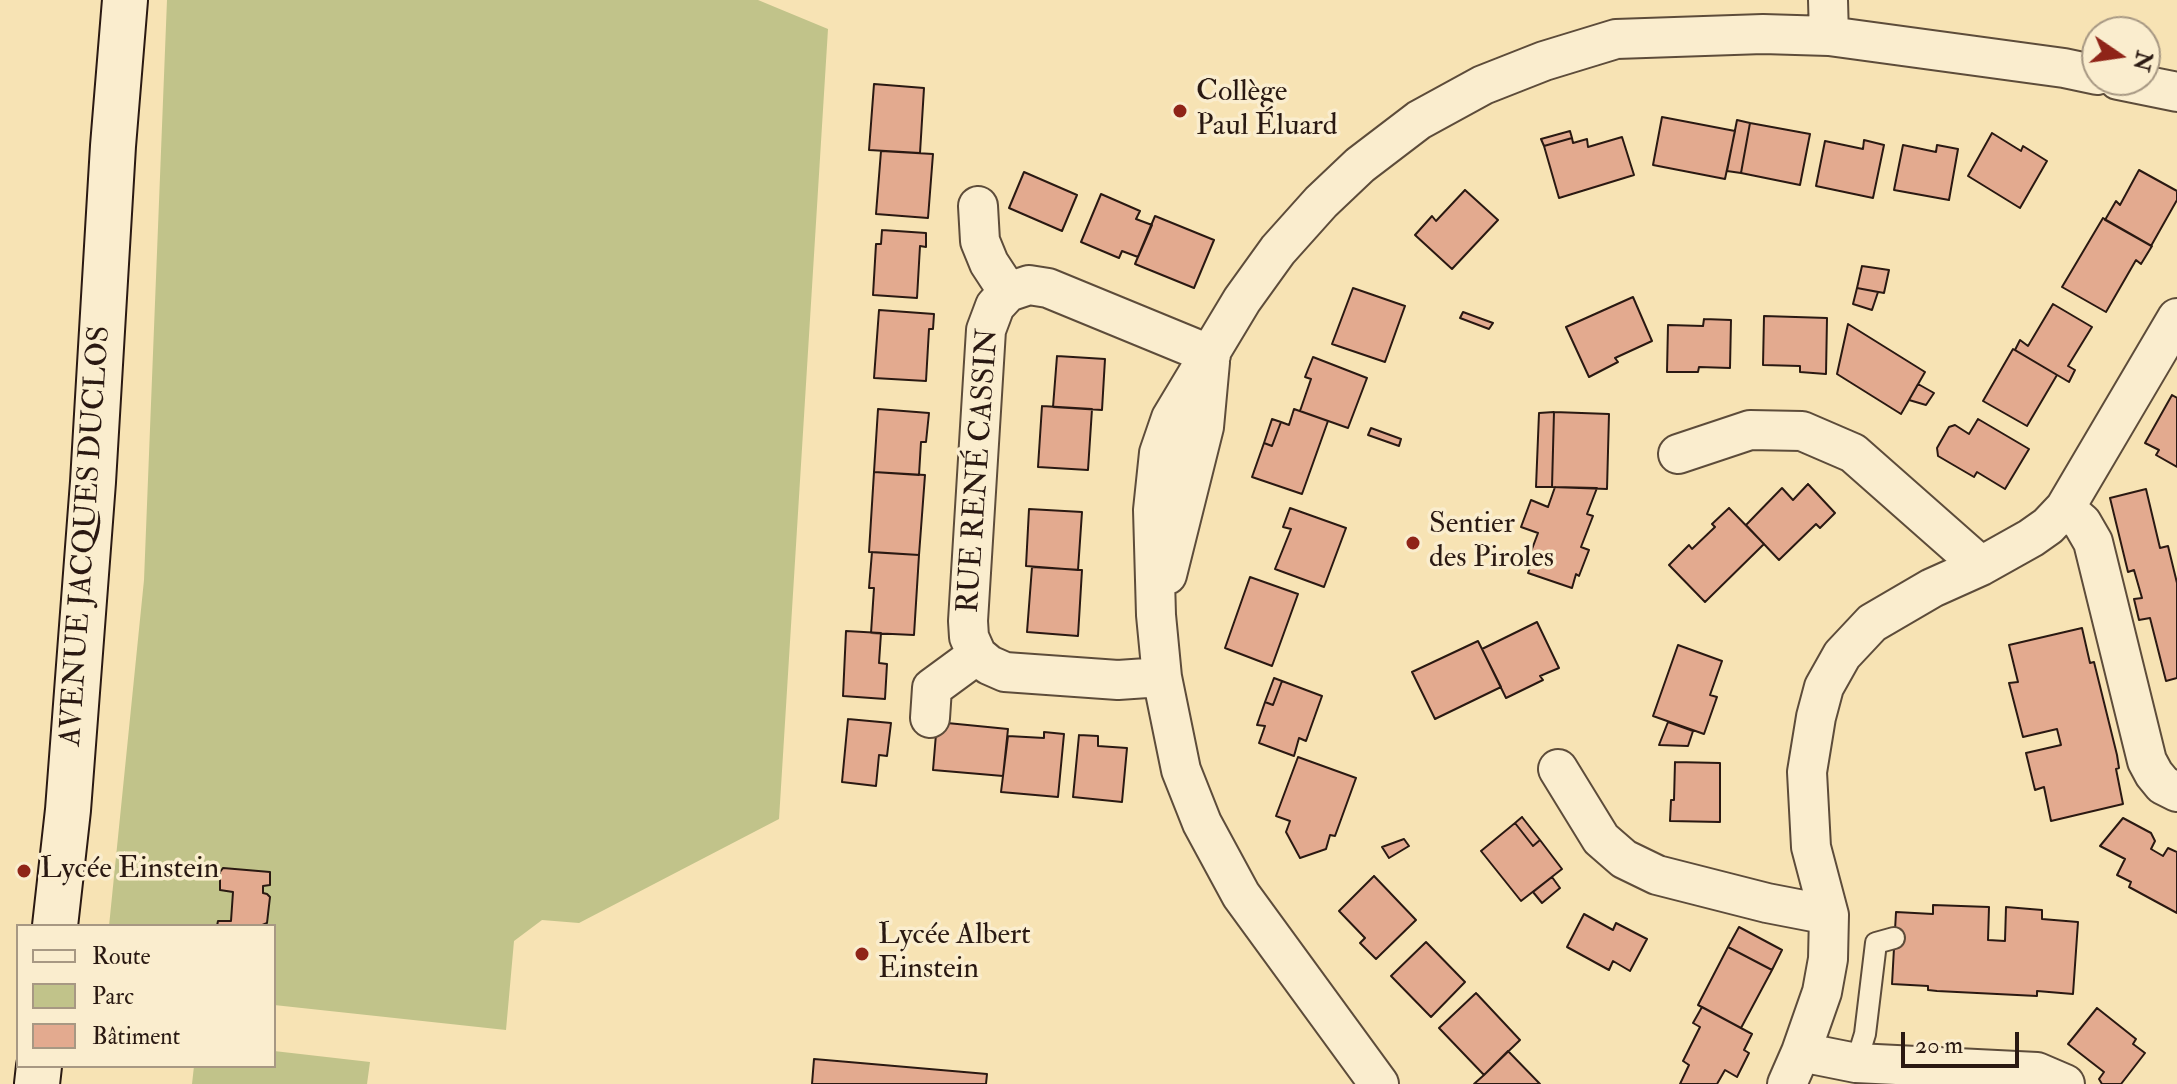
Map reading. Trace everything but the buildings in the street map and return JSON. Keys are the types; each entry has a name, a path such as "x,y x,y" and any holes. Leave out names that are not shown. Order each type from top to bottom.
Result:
{"main road":[{"name":"AVENUE JACQUES DUCLOS","path":"107,0 113,146"},
{"name":"AVENUE JACQUES DUCLOS","path":"55,924 68,810 125,0"}],"street":[{"path":"1379,1084 1241,895 1202,823 1181,770 1162,677 1156,615 1153,510 1159,453 1171,418 1242,300 1278,250 1321,202 1360,165 1419,120 1483,85 1544,61 1616,39 1763,34 1829,18 2081,72"},
{"name":"RUE RENÉ CASSIN","path":"978,206 980,241 989,263 1008,292"},
{"name":"RUE RENÉ CASSIN","path":"1162,677 1118,680 1005,672 977,655 969,637 968,621 986,330 995,306 1008,292 1029,285 1048,288 1211,355"},
{"path":"2065,1084 2037,1072 1856,1063 1794,1068 1822,992 1828,959 1829,915 1811,847 1807,772 1824,687 1842,655 1872,623 1932,588 1981,566 2048,526 2065,508 2167,359 2177,318"},
{"path":"1678,454 1750,430 1802,431 1853,453 1981,566"},
{"path":"2065,508 2082,523 2093,542 2147,761 2163,785 2177,792"},
{"name":"RUE RENÉ CASSIN","path":"930,718 932,688 977,655"},
{"path":"1558,769 1601,839 1624,859 1657,875 1829,915"}],"lane":[{"path":"1856,1063 1865,1034 1876,943 1894,938"}],"green space":[{"path":"167,0 758,0 828,29 779,819 579,923 542,920 514,941 506,1030 276,1005 276,924 109,924 144,580"},
{"path":"276,1051 370,1062 367,1084 192,1084 194,1068 276,1068"}],"place":[{"name":"Collège Paul Éluard","path":"1180,111"},
{"name":"Sentier des Piroles","path":"1413,543"},
{"name":"Lycée Einstein","path":"24,871"},
{"name":"Lycée Albert Einstein","path":"862,954"}]}
